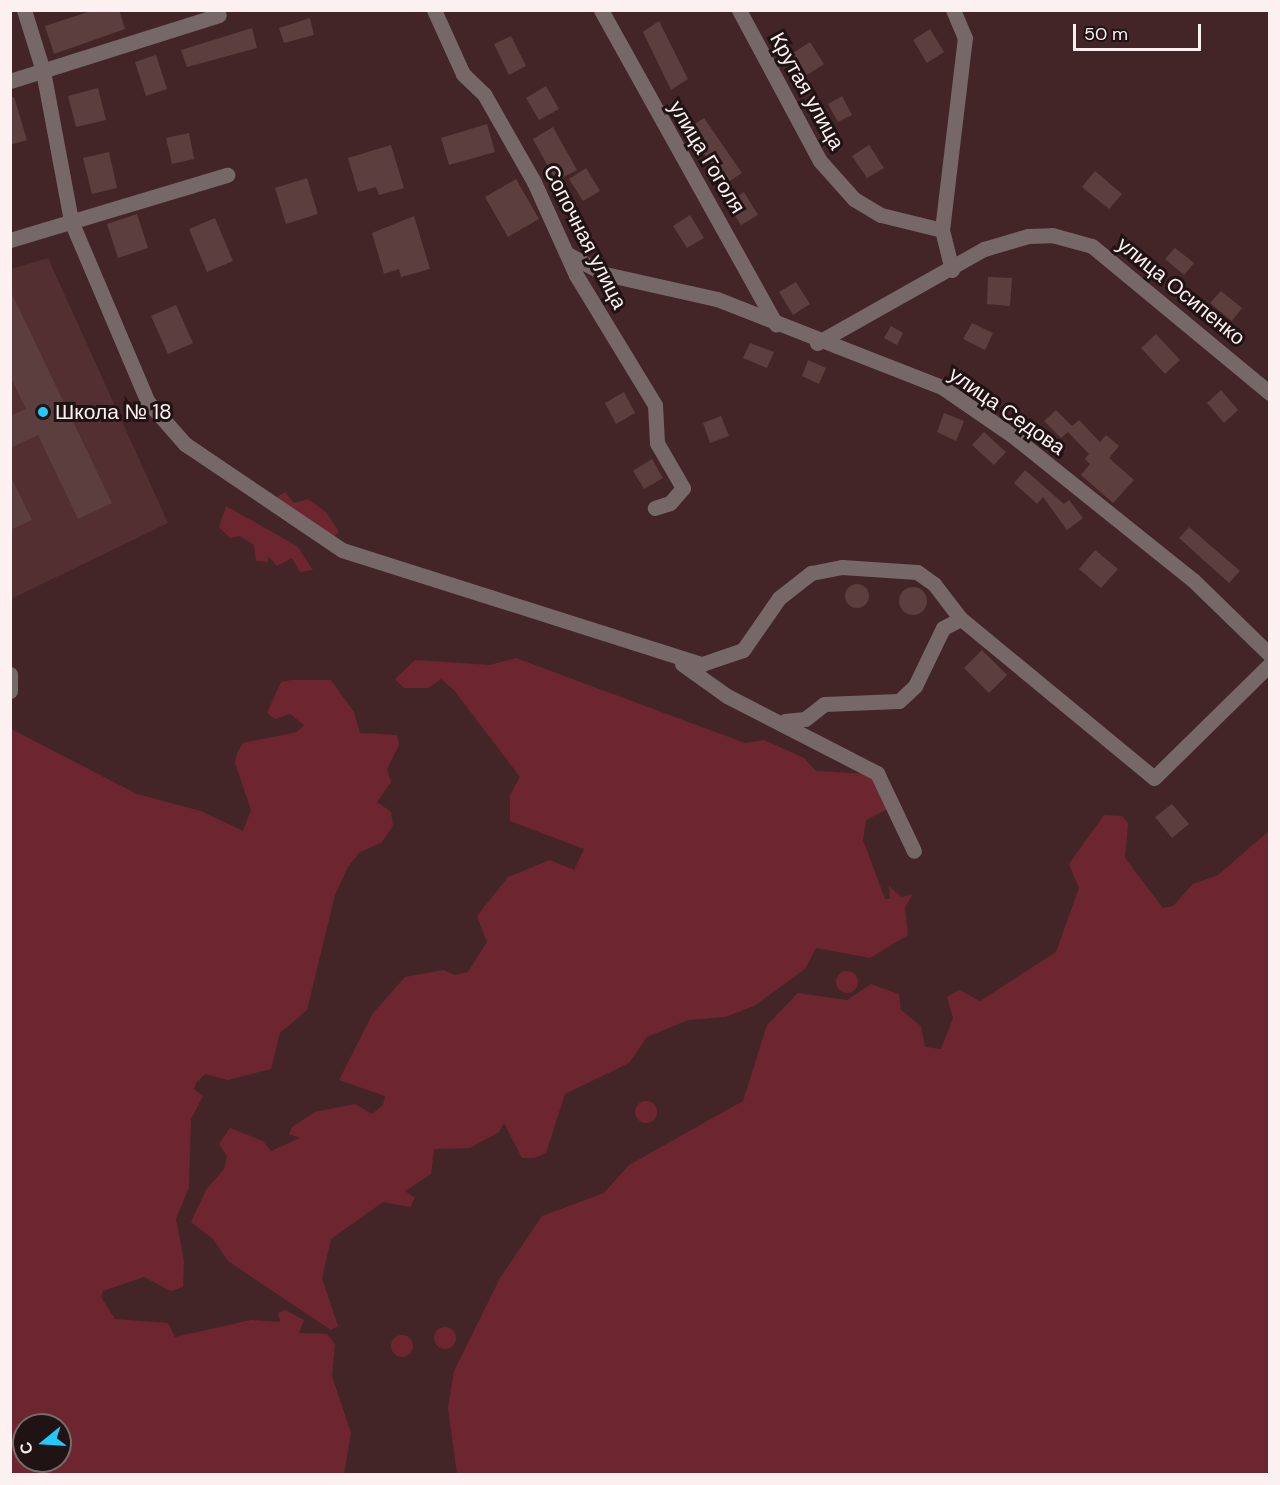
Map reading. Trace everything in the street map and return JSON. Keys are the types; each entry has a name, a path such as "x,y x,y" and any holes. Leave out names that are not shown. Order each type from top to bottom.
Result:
{"street":[{"path":"24,10 43,71 71,221 148,402 173,435 223,473 353,555 524,604 698,663 734,656 789,588 811,573 842,567 922,574 961,619 1154,778 1269,664"},
{"name":"Сопочная улица","path":"434,10 463,74 484,94 569,255 652,400 657,443 682,482 674,500 655,508"},
{"name":"улица Гоголя","path":"601,10 776,325"},
{"name":"Крутая улица","path":"739,10 820,161 855,199 881,215 942,230"},
{"path":"10,81 219,15"},
{"path":"818,343 952,270 942,230 964,38 956,15"},
{"path":"10,240 227,175"},
{"name":"улица Осипенко","path":"952,270 984,249 1028,236 1052,235 1092,246 1269,393"},
{"name":"улица Седова","path":"569,255 605,274 717,299 818,343 942,387 1013,436 1192,580 1269,655"},
{"path":"785,721 805,719 824,704 899,701 915,686 943,628 961,619"},
{"path":"658,651 727,696 785,721 881,776 914,851"},
{"path":"10,674 10,691"}],"shaded area":[{"path":"48,258 168,523 11,599 11,269"},
{"path":"285,492 294,503 308,499 326,512 339,532 332,538 277,497"},
{"path":"226,506 297,546 313,570 300,572 292,558 277,566 268,556 268,562 256,561 254,545 240,536 230,538 219,527"},
{"path":"516,658 745,743 764,740 804,758 816,771 870,774 888,809 866,820 863,840 885,899 890,899 889,886 901,897 913,894 905,907 908,935 870,958 816,948 805,969 754,1006 725,1017 688,1020 647,1037 629,1063 565,1094 546,1153 534,1158 522,1158 504,1123 499,1132 470,1148 434,1149 431,1174 405,1191 415,1198 410,1207 383,1202 331,1239 322,1278 338,1326 331,1330 228,1261 213,1239 191,1222 206,1190 224,1169 227,1156 219,1144 230,1128 263,1141 271,1151 300,1138 289,1134 292,1127 315,1112 355,1104 372,1114 383,1105 385,1096 339,1080 373,1013 405,977 443,970 455,975 468,972 487,942 477,916 508,877 550,860 574,870 584,849 510,821 510,795 520,777 454,690 441,679 428,688 404,688 395,679 415,660 490,665"},
{"path":"331,680 354,712 360,733 397,735 399,745 387,769 391,782 377,802 391,812 393,826 381,843 360,852 348,867 335,895 307,1010 280,1033 271,1069 228,1080 205,1074 196,1083 194,1089 203,1096 191,1119 189,1187 176,1219 184,1261 183,1287 171,1291 144,1277 103,1291 101,1297 115,1319 168,1323 175,1337 251,1320 280,1322 278,1313 285,1310 304,1320 299,1333 327,1334 335,1344 332,1376 351,1433 344,1474 11,1474 11,729 137,794 201,811 243,831 251,810 235,763 237,753 243,743 297,732 304,725 290,714 275,719 267,713 281,682"},
{"path":"1104,815 1122,816 1128,823 1125,858 1163,908 1173,906 1193,884 1218,875 1269,831 1269,1474 457,1474 448,1408 454,1371 500,1278 542,1216 604,1193 629,1165 743,1101 767,1025 798,993 847,1000 871,984 899,994 901,1010 921,1026 925,1047 941,1049 953,1018 947,997 959,990 980,1001 1056,952 1079,888 1069,864"},
{"path":"847,971 855,974 858,982 855,990 847,993 839,990 836,982 839,974"},
{"path":"646,1101 656,1108 657,1112 650,1122 646,1123 636,1116 635,1112 642,1102"},
{"path":"445,1327 453,1330 456,1338 453,1346 445,1349 437,1346 434,1338 437,1330"},
{"path":"402,1335 410,1338 413,1346 410,1354 402,1357 394,1354 391,1346 394,1338"}],"building":[{"path":"94,10 119,10 125,29 54,54 45,26"},
{"path":"310,18 314,35 284,43 279,28"},
{"path":"659,21 688,79 671,90 643,32"},
{"path":"252,28 257,48 187,67 181,50"},
{"path":"930,29 944,52 927,63 913,40"},
{"path":"511,36 526,66 509,75 494,44"},
{"path":"810,42 824,64 807,75 793,53"},
{"path":"156,55 167,89 146,96 135,62"},
{"path":"546,86 559,109 539,120 526,98"},
{"path":"98,88 106,120 76,127 68,96"},
{"path":"842,96 852,115 838,122 828,104"},
{"path":"14,97 27,140 10,145 10,98"},
{"path":"704,118 742,173 725,184 687,129"},
{"path":"487,124 495,152 449,165 441,138"},
{"path":"553,127 577,170 556,181 533,139"},
{"path":"189,133 194,159 172,164 166,138"},
{"path":"391,145 404,188 379,195 376,187 358,192 348,158"},
{"path":"869,145 884,168 867,178 852,156"},
{"path":"109,152 117,188 92,194 83,158"},
{"path":"586,168 600,191 583,201 569,179"},
{"path":"1095,171 1122,194 1109,209 1082,187"},
{"path":"307,178 318,214 286,224 275,188"},
{"path":"516,179 539,219 508,237 485,197"},
{"path":"744,192 758,215 741,225 727,203"},
{"path":"137,214 148,248 118,258 107,224"},
{"path":"690,215 704,238 687,248 673,226"},
{"path":"414,216 430,269 401,277 399,269 384,274 372,233"},
{"path":"215,218 233,261 207,272 189,229"},
{"path":"1175,248 1194,263 1184,275 1165,259"},
{"path":"988,277 1012,278 1010,306 987,304"},
{"path":"796,282 810,304 793,315 779,292"},
{"name":"Школа № 18","path":"10,290 112,503 78,519 38,435 10,448 10,416 26,409 10,376"},
{"path":"1221,291 1242,308 1232,321 1210,303"},
{"path":"176,305 193,343 168,354 151,316"},
{"path":"972,323 993,333 985,350 963,339"},
{"path":"891,326 903,333 897,345 884,338"},
{"path":"1156,334 1180,360 1165,374 1141,348"},
{"path":"750,343 774,352 767,368 743,358"},
{"path":"808,360 826,368 819,384 802,376"},
{"path":"1221,390 1238,410 1224,423 1207,403"},
{"path":"624,392 635,413 616,424 605,403"},
{"path":"1056,410 1072,426 1079,420 1100,442 1106,435 1119,446 1109,458 1134,480 1113,503 1081,475 1090,464 1085,459 1089,454 1068,432 1061,438 1044,421"},
{"path":"944,413 964,421 956,441 937,432"},
{"path":"721,416 729,436 710,443 703,423"},
{"path":"984,432 1006,452 994,465 972,445"},
{"path":"652,459 663,478 644,489 633,471"},
{"path":"1025,470 1064,504 1069,500 1083,518 1067,530 1043,497 1037,504 1014,483"},
{"path":"10,475 32,520 10,530"},
{"path":"1189,527 1240,571 1229,583 1179,538"},
{"path":"1095,550 1118,569 1101,588 1079,569"},
{"path":"857,584 862,585 868,591 868,601 862,607 857,608 852,607 846,601 845,596 846,591 852,585"},
{"path":"913,587 923,591 927,601 923,611 913,615 903,611 899,601 903,591"},
{"path":"982,650 1007,675 989,693 964,668"},
{"path":"1172,804 1189,824 1172,838 1155,817"}],"place":[{"name":"Школа № 18","path":"43,412"}]}
